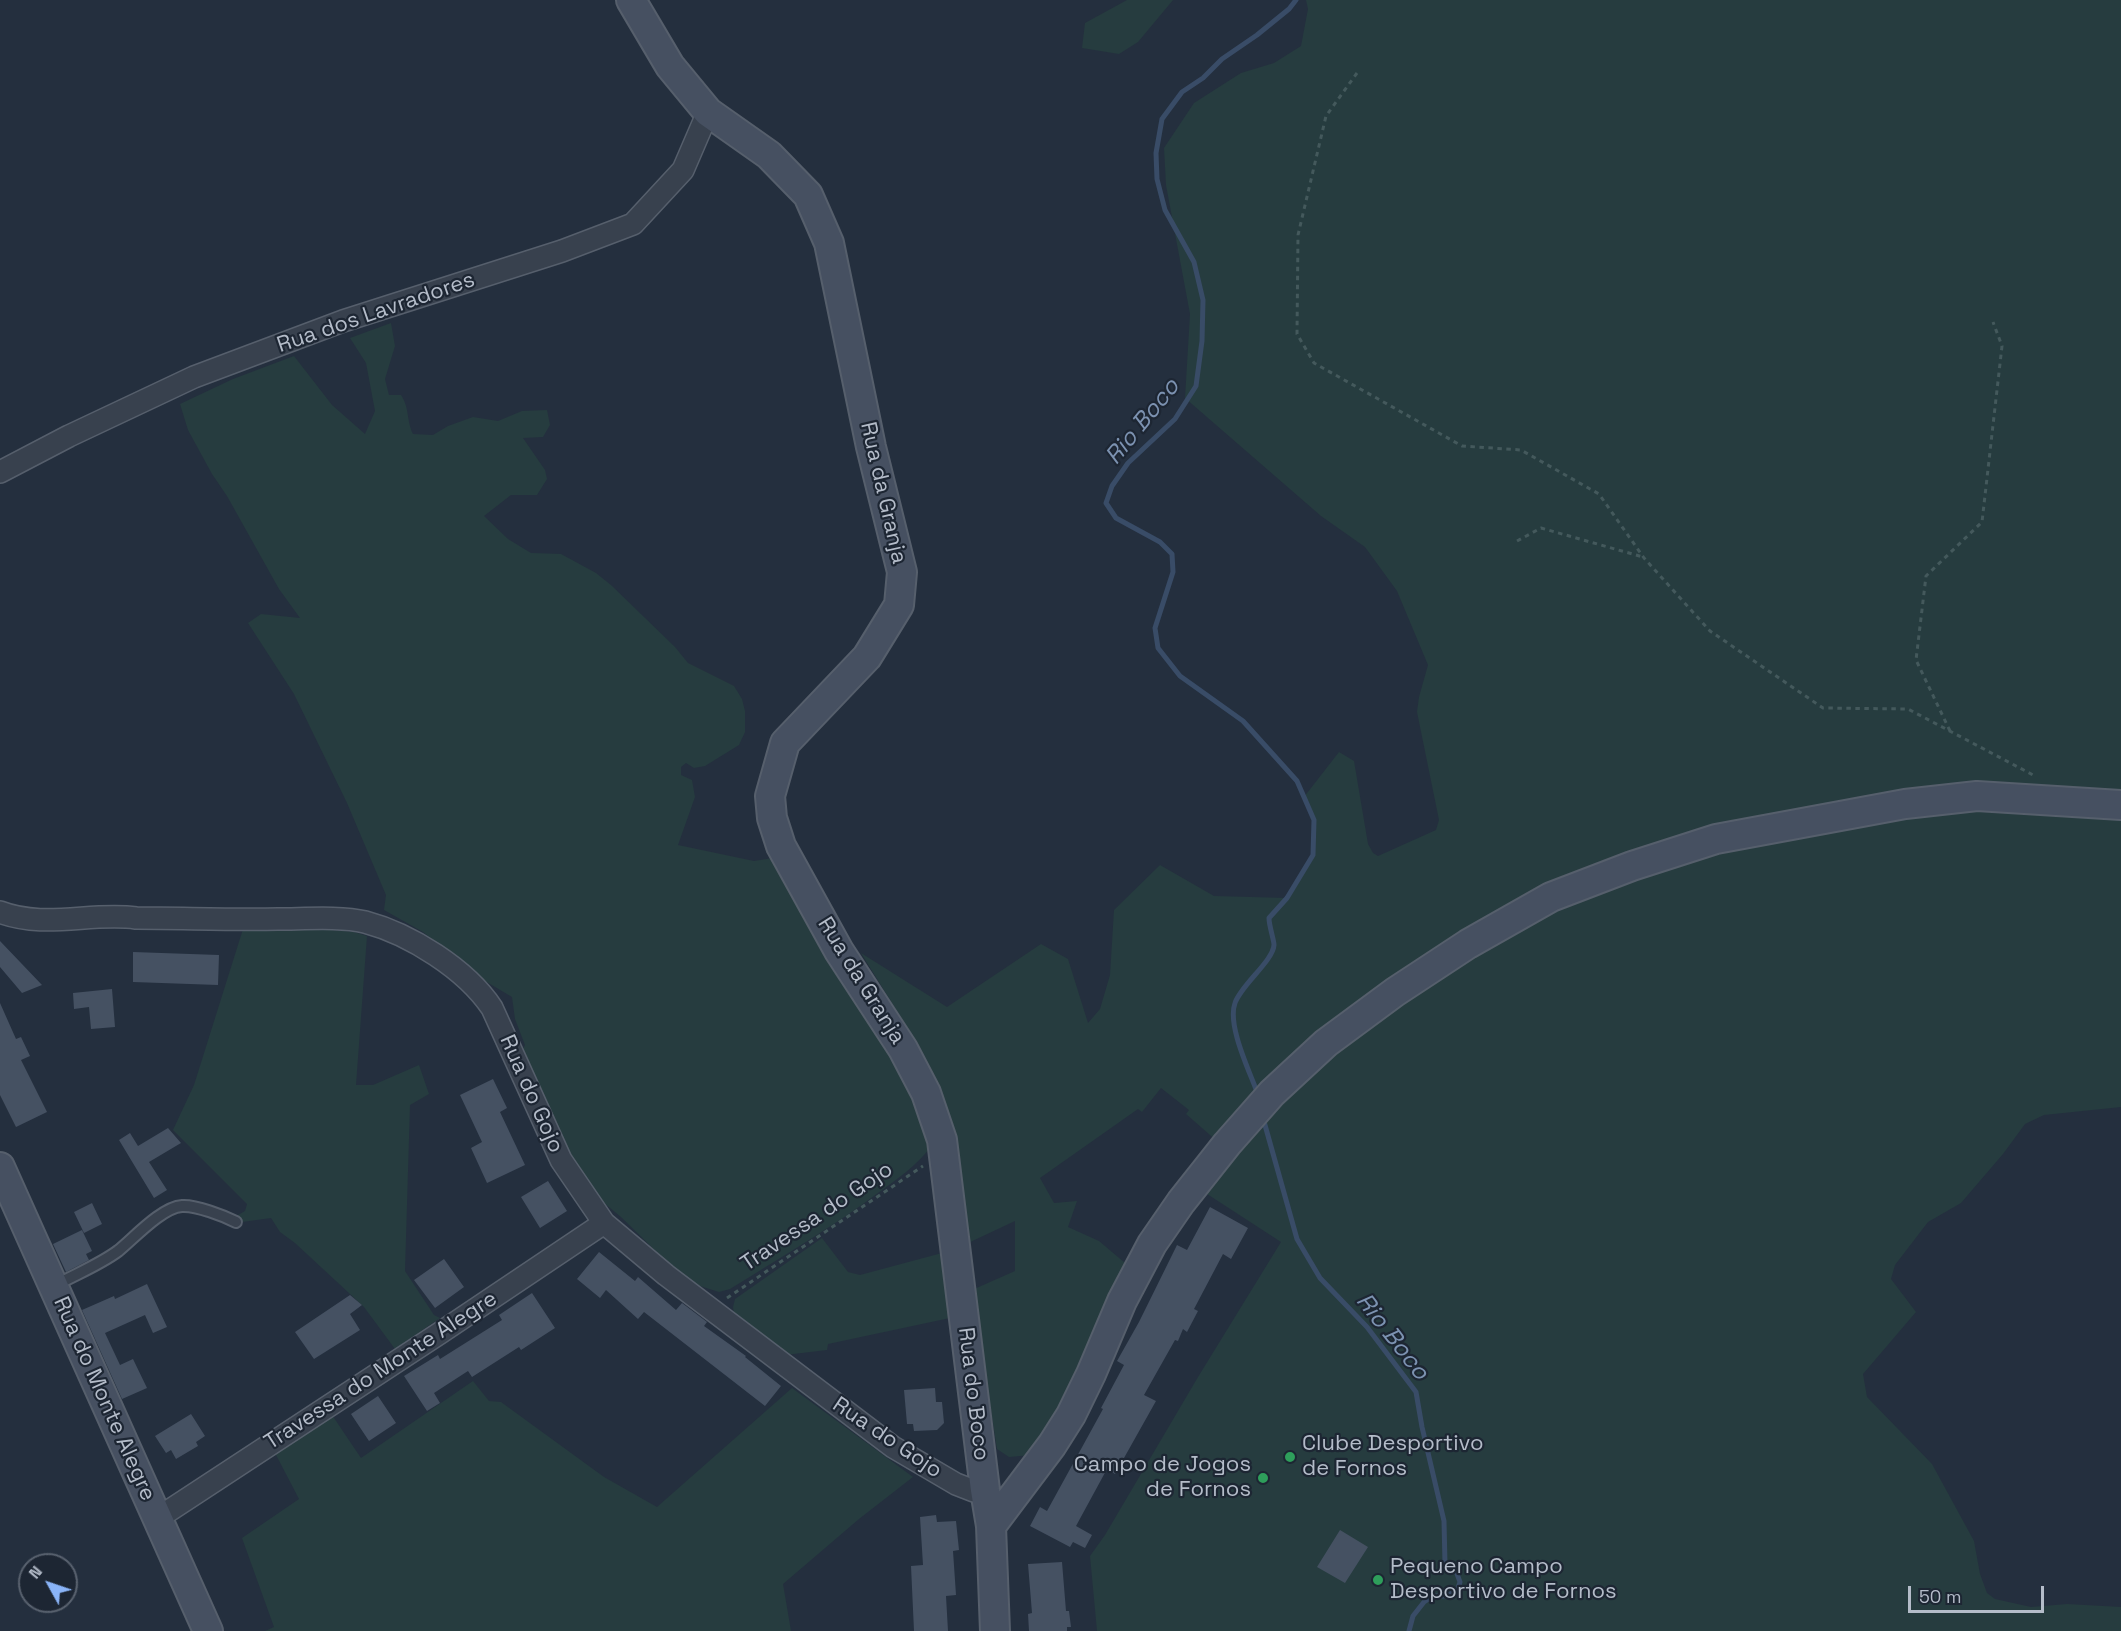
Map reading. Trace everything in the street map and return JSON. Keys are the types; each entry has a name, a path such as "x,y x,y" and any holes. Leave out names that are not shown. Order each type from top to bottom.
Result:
{"street":[{"name":"Rua da Granja","path":"631,0 670,66 708,112 769,155 808,195 829,243 871,447 902,572 899,605 867,657 785,743 770,796 772,818 781,846 839,951 903,1049 926,1093 942,1140 944,1158"},
{"name":"Rua dos Lavradores","path":"0,472 69,436 194,377 343,321 562,251 633,224 683,170 708,112"},
{"path":"991,1526 1052,1445 1071,1415 1122,1300 1152,1244 1227,1144 1272,1093 1326,1043 1395,992 1468,944 1551,897 1632,866 1716,839 1905,804 1977,796 2121,806"},
{"name":"Rua do Gojo","path":"0,912 13,917 37,920 117,915 136,918 363,921 420,946 481,991 492,1008 561,1160 604,1223 715,1312 893,1446 956,1484 975,1491 985,1490"},
{"name":"Rua do Boco","path":"944,1158 991,1526 995,1631"},
{"name":"Rua do Monte Alegre","path":"0,1167 208,1631"},
{"name":"Travessa do Monte Alegre","path":"158,1518 604,1223"},
{"path":"985,1490 996,1480 1036,1466"}],"lane":[{"path":"54,1286 118,1251 161,1215 181,1206 220,1214 236,1222"}],"path":[{"path":"1357,73 1326,116 1298,235 1296,334 1314,363 1462,446 1521,450 1599,494 1644,558 1710,631 1823,708 1908,709 2037,777 2056,801"},
{"path":"1951,733 1916,660 1926,576 1982,522 2002,346 1993,322"},
{"path":"1517,541 1541,528 1644,558"},
{"name":"Travessa do Gojo","path":"715,1312 726,1298 928,1163 944,1158"}],"green space":[{"path":"1127,0 1173,0 1138,42 1119,54 1082,48 1085,23"},
{"path":"1306,0 2121,0 2121,1107 2044,1115 2025,1124 1961,1203 1928,1222 1895,1265 1891,1279 1916,1312 1863,1374 1867,1397 1932,1464 1974,1541 1980,1574 1987,1593 1995,1599 2031,1607 2067,1604 2121,1607 2121,1631 1097,1631 1090,1556 1105,1535 1281,1242 1204,1192 1263,1118 1287,1092 1349,1037 1448,966 1571,899 1564,877 1541,887 1373,995 1323,1031 1245,1106 1218,1142 1186,1114 1189,1110 1161,1088 1142,1112 1138,1109 1040,1178 1054,1203 1077,1201 1068,1227 1099,1241 1125,1263 1066,1404 1032,1455 1009,1457 997,1449 972,1290 1015,1271 1015,1221 966,1244 952,1129 913,1037 861,953 947,1007 1041,944 1068,959 1088,1023 1100,1009 1110,975 1114,910 1160,865 1214,896 1287,898 1313,855 1314,820 1304,797 1339,752 1354,761 1368,844 1373,853 1378,856 1436,830 1439,820 1417,712 1428,665 1397,591 1365,547 1321,516 1185,398 1190,314 1166,185 1164,148 1194,103 1241,73 1274,63 1301,46 1308,9"},
{"path":"391,323 395,346 385,379 389,395 401,395 404,400 413,434 433,435 448,426 473,417 498,421 522,411 547,410 550,425 543,437 523,438 545,470 547,479 537,495 511,495 484,516 508,539 531,553 561,554 596,573 675,647 688,663 734,686 742,699 745,711 745,732 739,745 705,766 694,768 686,763 681,767 681,775 692,780 695,797 678,845 754,861 773,858 913,1093 930,1148 924,1155 906,1172 860,1206 730,1289 719,1292 700,1286 679,1274 621,1217 598,1198 577,1172 522,1051 525,1045 515,1019 512,997 485,981 423,932 384,910 386,895 347,803 294,694 248,623 261,614 300,618 279,589 227,496 212,474 188,430 180,404 233,379 294,356 332,405 365,434 375,411 366,363 350,338"},
{"path":"299,927 354,932 367,936 356,1085 373,1085 419,1065 429,1094 410,1105 405,1271 434,1315 440,1318 395,1349 364,1307 280,1232 271,1218 242,1222 238,1215 245,1211 247,1204 173,1130 194,1085 243,929"},
{"path":"822,1238 848,1272 860,1275 942,1253 950,1318 828,1344 827,1350 785,1355 734,1315 735,1299"},
{"path":"473,1381 489,1401 501,1402 604,1477 657,1507 792,1388 913,1477 859,1519 783,1584 791,1631 265,1631 274,1627 242,1538 299,1499 275,1453 332,1415 361,1458"}],"building":[{"path":"0,941 42,985 22,993 0,967"},
{"path":"133,952 219,955 218,985 133,982"},
{"path":"112,989 115,1027 91,1029 89,1007 74,1009 73,993"},
{"path":"0,1003 16,1039 21,1037 30,1056 21,1060 47,1112 16,1127 0,1095"},
{"path":"493,1079 507,1108 500,1112 525,1165 487,1183 471,1148 482,1142 460,1095"},
{"path":"168,1128 181,1143 149,1162 167,1190 154,1198 119,1140 130,1133 138,1146"},
{"path":"548,1181 567,1211 540,1228 521,1197"},
{"path":"92,1203 102,1224 84,1233 74,1212"},
{"path":"1210,1207 1248,1228 1231,1259 1223,1254 1194,1309 1198,1311 1187,1332 1183,1329 1178,1341 1175,1340 1144,1395 1156,1401 1115,1474 1107,1469 1076,1526 1092,1535 1085,1548 1073,1542 1070,1547 1030,1526 1040,1507 1047,1511 1103,1409 1101,1408 1124,1365 1117,1361 1177,1245 1187,1250"},
{"path":"82,1230 92,1251 86,1254 89,1260 66,1272 53,1244"},
{"path":"599,1252 635,1281 638,1277 676,1310 682,1303 707,1322 704,1326 746,1356 781,1386 765,1406 644,1312 638,1319 606,1290 600,1298 577,1279"},
{"path":"444,1259 464,1287 435,1308 414,1280"},
{"path":"147,1284 167,1327 153,1333 145,1315 105,1333 120,1365 133,1359 147,1388 122,1399 82,1310 114,1296 115,1299"},
{"path":"532,1293 555,1328 521,1350 519,1347 472,1377 468,1371 434,1393 440,1403 427,1411 404,1376 438,1355 440,1359 502,1320 499,1315"},
{"path":"350,1295 362,1305 350,1314 360,1330 314,1359 295,1332"},
{"path":"935,1388 936,1402 942,1402 944,1423 937,1430 914,1431 913,1424 907,1424 904,1390"},
{"path":"378,1396 396,1423 369,1441 351,1414"},
{"path":"191,1414 205,1436 196,1442 198,1446 176,1459 171,1450 166,1453 155,1436"},
{"path":"936,1515 937,1522 956,1521 959,1550 953,1551 956,1595 946,1596 948,1631 914,1631 911,1566 923,1565 920,1517"},
{"path":"1340,1530 1368,1547 1345,1583 1317,1567"},
{"path":"1062,1562 1066,1611 1069,1611 1071,1627 1067,1627 1067,1631 1029,1631 1028,1614 1032,1613 1028,1564"}],"waterway":[{"name":"Rio Boco","path":"1257,1092 1236,1035 1233,1012 1238,996 1263,966 1272,951 1274,943 1269,918 1287,898 1313,855 1314,820 1297,781 1243,721 1180,676 1158,648 1155,628 1173,572 1172,554 1160,542 1116,518 1106,503 1112,486 1128,463 1175,419 1196,386 1202,341 1203,300 1194,262 1165,210 1157,179 1156,153 1162,119 1182,92 1203,78 1222,59 1257,35 1289,9 1296,0"},
{"name":"Rio Boco","path":"1263,1118 1297,1239 1320,1278 1367,1327 1416,1392 1444,1521 1445,1564 1456,1571 1460,1582 1457,1591 1445,1596 1433,1596 1424,1602 1413,1616 1409,1631"}],"place":[{"name":"Clube Desportivo de Fornos","path":"1290,1457"},
{"name":"Campo de Jogos de Fornos","path":"1263,1478"},
{"name":"Pequeno Campo Desportivo de Fornos","path":"1378,1580"}]}
